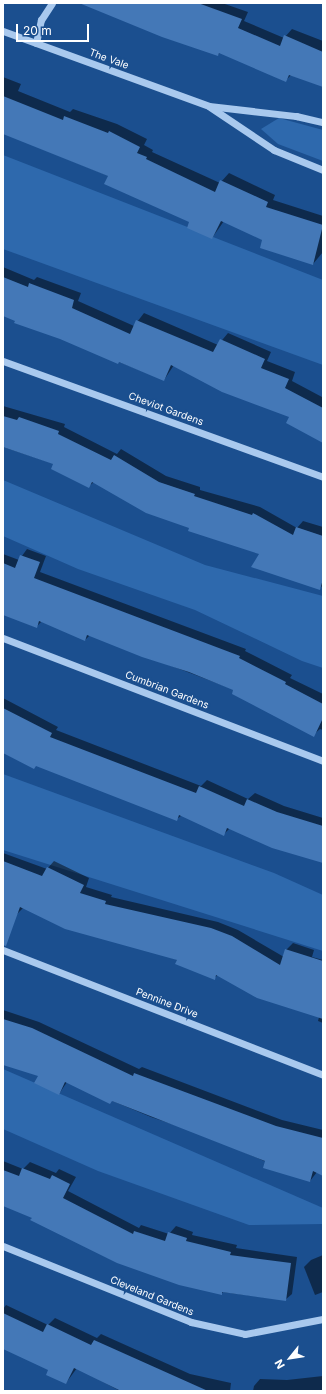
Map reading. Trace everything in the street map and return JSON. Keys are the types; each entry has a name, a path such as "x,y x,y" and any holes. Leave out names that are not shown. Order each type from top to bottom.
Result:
{"street":[{"path":"36,43 41,20 52,3"},
{"name":"The Vale","path":"3,31 208,106 274,150 323,170"},
{"name":"The Vale","path":"208,106 296,116 323,122"},
{"name":"Cheviot Gardens","path":"3,361 323,477"},
{"name":"Cumbrian Gardens","path":"3,638 323,761"},
{"name":"Pennine Drive","path":"3,950 323,1075"},
{"name":"Cleveland Gardens","path":"3,1246 191,1322 245,1334 323,1320"}],"shaded area":[{"path":"279,118 323,130 323,161 278,144 261,129"},
{"path":"3,155 323,280 323,365 3,249"},
{"path":"3,480 205,565 323,596 323,668 302,661 195,610 78,569 3,536"},
{"path":"3,774 274,873 323,895 323,951 3,850"},
{"path":"3,1069 323,1208 323,1224 249,1225 98,1171 3,1129"}],"building":[{"path":"79,3 198,3 242,19 238,28 280,46 284,35 323,52 323,87 289,75 286,82 219,53 218,56 162,37"},
{"path":"3,96 63,120 64,116 108,133 109,131 140,147 137,153 147,157 146,159 215,192 220,180 268,202 266,207 323,225 313,265 260,248 262,240 221,221 212,239 187,228 189,222 104,184 108,176 3,134"},
{"path":"3,277 28,287 29,283 74,300 72,308 130,334 136,320 213,352 220,339 265,359 261,368 289,379 285,388 323,408 323,443 286,423 289,417 222,392 171,365 164,381 119,362 118,364 60,339 14,323 15,321 3,316"},
{"path":"3,416 17,420 19,417 59,431 58,434 111,460 114,455 159,482 195,494 194,496 252,515 253,513 293,535 296,527 323,536 323,579 320,590 251,567 259,554 188,531 189,528 146,513 92,482 89,488 51,469 53,464 3,447"},
{"path":"20,555 40,562 34,578 240,656 239,658 286,682 285,684 323,704 323,718 314,737 232,694 233,690 189,672 142,657 87,635 85,641 39,621 37,628 3,615 3,563 15,568"},
{"path":"3,708 52,733 50,737 196,793 199,786 244,806 247,799 277,812 323,826 323,863 272,848 227,828 224,836 179,815 177,821 36,766 34,769 3,753"},
{"path":"3,861 42,876 47,867 84,885 80,893 106,901 105,904 211,928 232,936 280,965 285,949 323,961 323,1019 257,998 216,975 215,980 175,964 177,960 65,929 20,907 6,946 3,945"},
{"path":"3,1019 32,1028 133,1076 134,1073 276,1126 323,1138 323,1176 313,1171 310,1182 263,1168 265,1161 112,1101 110,1104 65,1082 59,1095 34,1083 38,1076 3,1065"},
{"path":"22,1168 50,1179 52,1175 70,1184 63,1198 133,1234 134,1231 165,1241 168,1232 187,1238 186,1241 231,1252 230,1255 291,1263 286,1301 222,1292 222,1295 179,1285 117,1263 30,1220 32,1218 3,1206 3,1170 19,1176"},
{"path":"3,1313 43,1332 47,1324 91,1345 94,1340 208,1391 121,1391 74,1368 66,1384 46,1375 48,1370 3,1349"}]}
